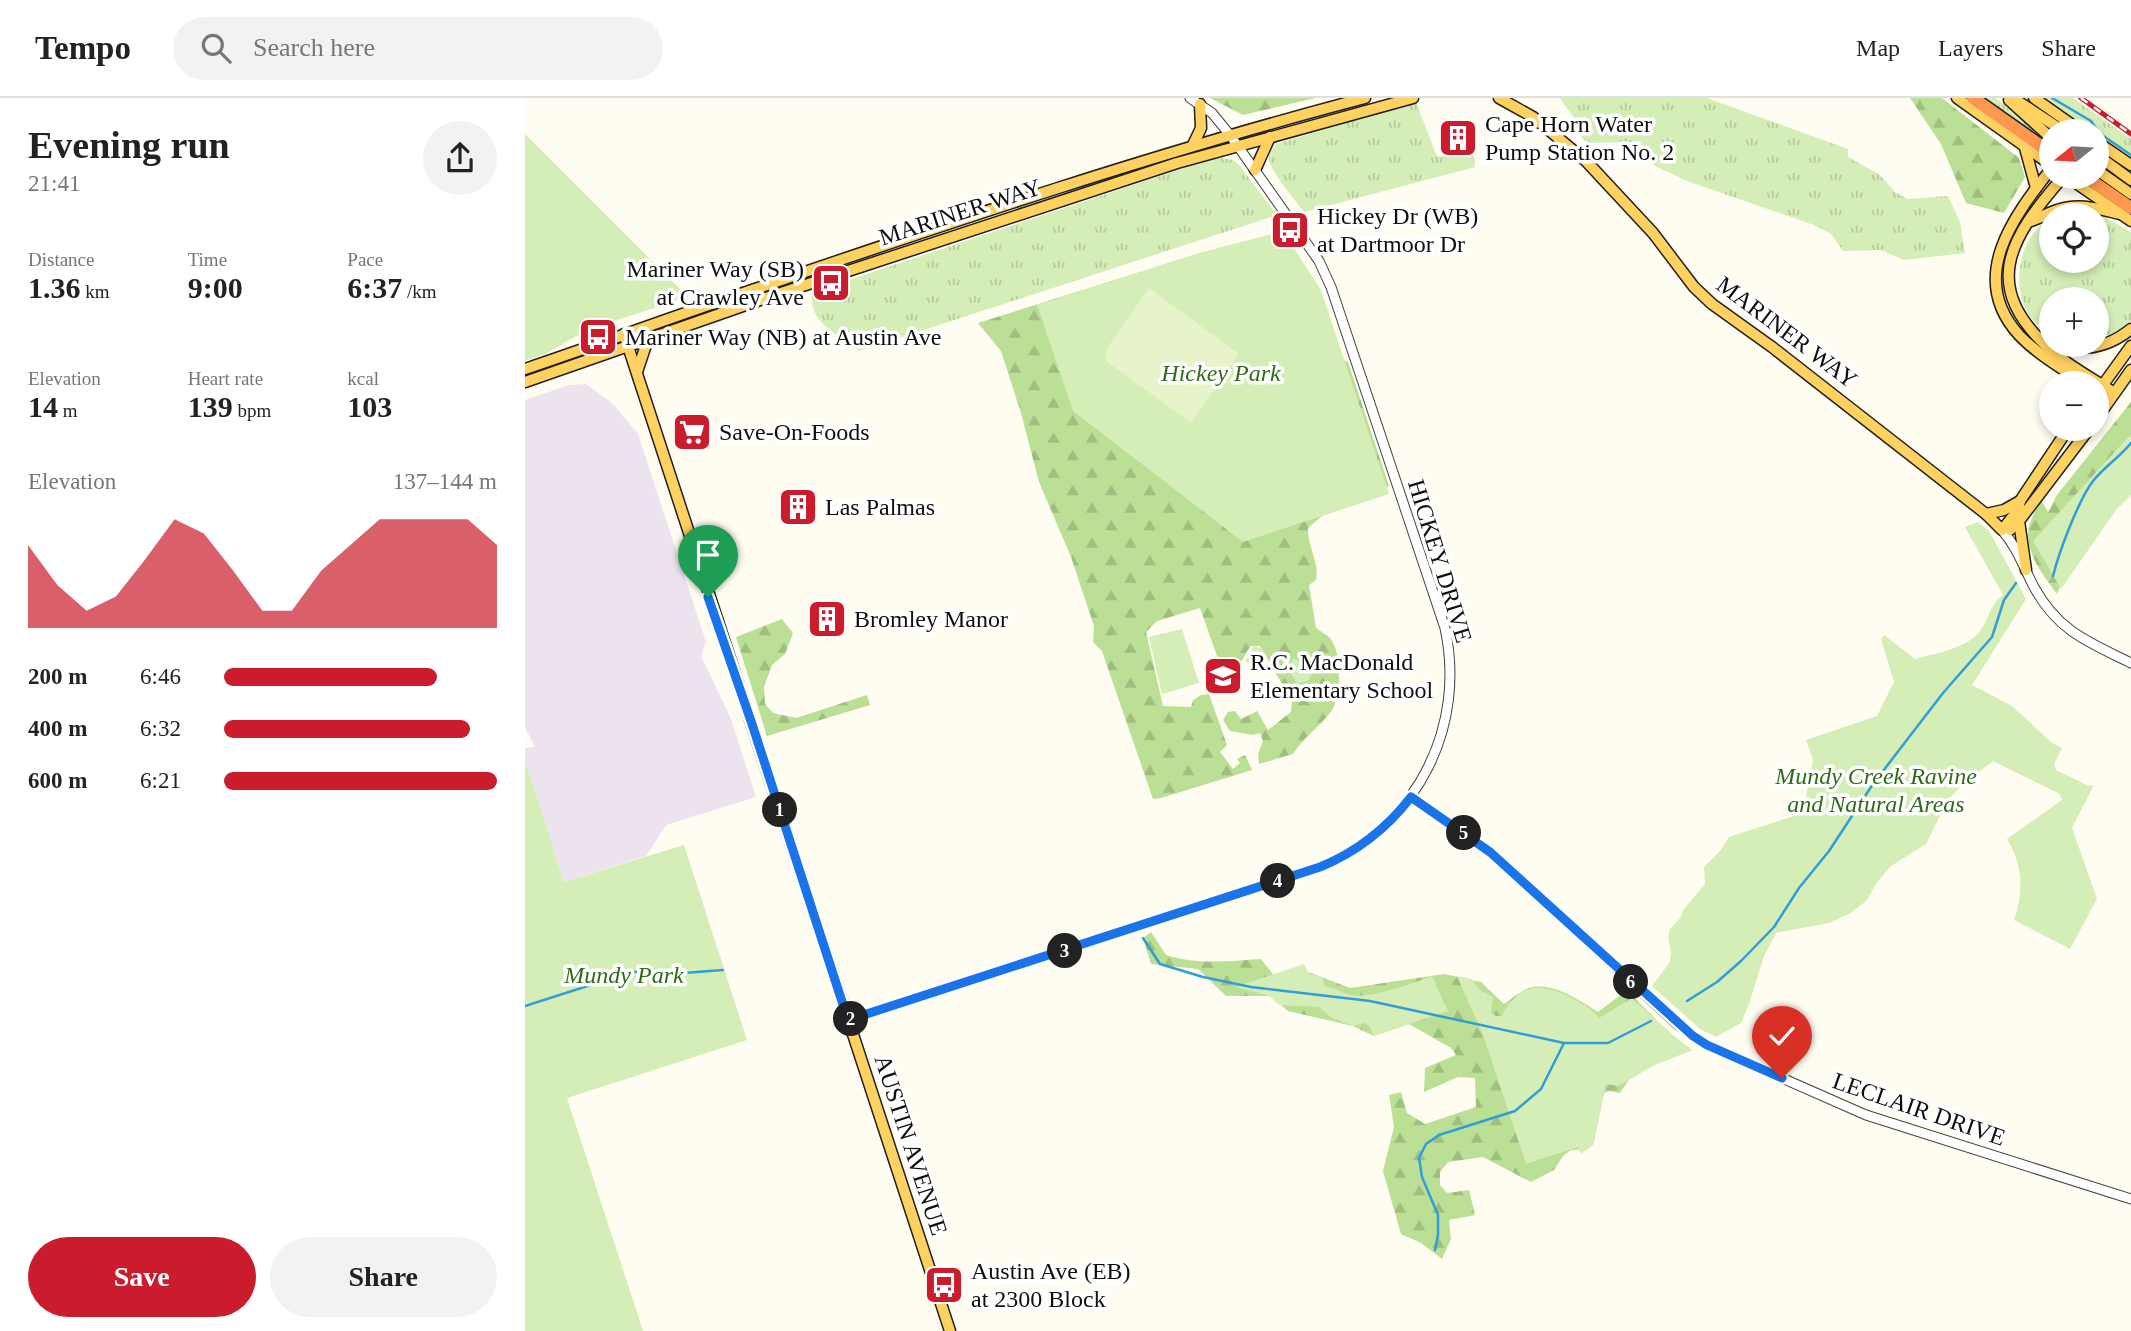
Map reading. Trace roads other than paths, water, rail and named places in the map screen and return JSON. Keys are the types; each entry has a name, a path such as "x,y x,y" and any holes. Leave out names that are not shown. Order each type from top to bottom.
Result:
{"highway":[{"path":"1973,98 2039,145"},
{"path":"2100,189 2125,211"}],"main road":[{"name":"MARINER WAY","path":"525,369 756,288 1193,145 1365,98"},
{"name":"MARINER WAY","path":"525,382 1017,216 1237,146 1413,98"},
{"name":"MARINER WAY","path":"1499,98 1533,117 1586,161 1653,233 1686,278 1712,304 1765,341 1986,514 2004,532"},
{"path":"1957,98 2039,158"},
{"path":"2007,98 2039,127"},
{"path":"2013,98 2045,119"},
{"path":"2034,98 2064,119"},
{"path":"1193,145 1201,128 1195,101"},
{"path":"1255,170 1270,138"},
{"path":"2025,148 2036,188"},
{"path":"2109,150 2131,165"},
{"path":"2109,164 2131,180"},
{"path":"2109,178 2131,194"},
{"path":"2039,184 2003,241 1997,266 1997,288 2004,312 2017,333 2062,371"},
{"path":"2039,335 2026,324 2016,309 2008,282 2011,256 2017,242 2034,212 2054,189"},
{"path":"2086,189 2125,211 2131,221"},
{"path":"2031,221 2057,210 2076,206 2125,211"},
{"path":"2109,343 2131,329"},
{"name":"AUSTIN AVENUE","path":"624,334 950,1331"},
{"path":"608,353 620,358 637,372 648,339"},
{"path":"2109,375 2131,346"},
{"path":"2059,357 2076,371"},
{"path":"2109,401 2131,370"},
{"path":"2004,532 2018,510 2020,501 2060,441"},
{"path":"2004,532 2019,521 2080,441"},
{"path":"1986,514 2004,510 2020,501"},
{"path":"2019,521 2026,570"}],"street":[{"name":"HICKEY DRIVE","path":"848,1020 1320,867 1348,854 1388,824 1411,797 1431,763 1445,722 1450,674 1445,628 1331,287 1319,261 1230,135 1217,118 1195,101"},
{"path":"2004,532 2046,606 2060,623 2078,636 2131,663"},
{"name":"LECLAIR DRIVE","path":"1411,797 1490,852 1678,1025 1700,1042 1866,1115 2131,1199"}],"waterway":[{"path":"2052,98 2091,121 2099,133 2131,155"},
{"path":"2053,576 2070,527 2087,490 2097,476 2131,443"},
{"path":"1687,1001 1717,982 1774,927 1873,784 1943,693 1992,637 2004,600 2016,583"},
{"path":"1143,938 1160,964 1203,977 1251,987 1370,1001 1564,1043 1608,1043 1651,1021"},
{"path":"525,1006 628,973 648,970 684,973 723,970"},
{"path":"1435,1250 1438,1215 1422,1177 1419,1158 1426,1144 1439,1135 1515,1111 1541,1089 1564,1043"}],"railway":[{"path":"2081,98 2131,134"}],"place":[{"name":"Cape Horn Water Pump Station No. 2","path":"1458,138"},
{"name":"Hickey Dr (WB) at Dartmoor Dr","path":"1290,230"},
{"name":"Mariner Way (SB) at Crawley Ave","path":"831,283"},
{"name":"Mariner Way (NB) at Austin Ave","path":"598,337"},
{"name":"Save-On-Foods","path":"692,432"},
{"name":"Las Palmas","path":"798,507"},
{"name":"Bromley Manor","path":"827,619"},
{"name":"R.C. MacDonald Elementary School","path":"1223,676"},
{"name":"Austin Ave (EB) at 2300 Block","path":"944,1285"}],"park label":[{"name":"Hickey Park","path":"1221,373"},
{"name":"Mundy Creek Ravine and Natural Areas","path":"1876,790"},
{"name":"Mundy Park","path":"624,975"}]}
